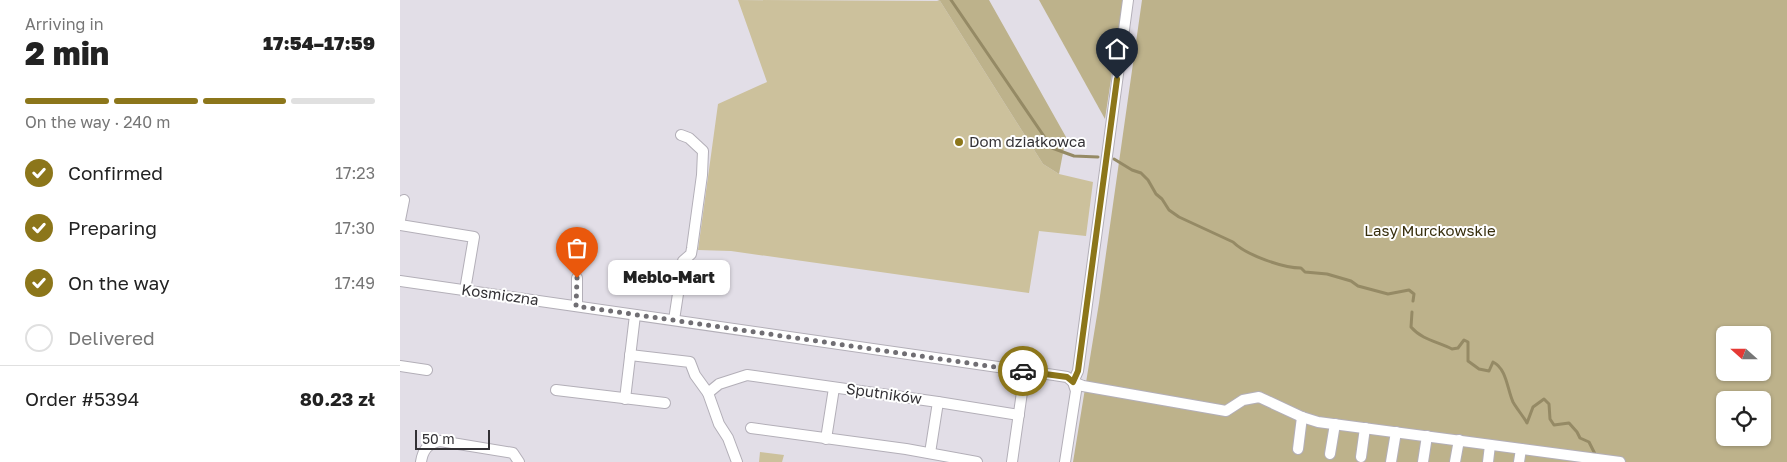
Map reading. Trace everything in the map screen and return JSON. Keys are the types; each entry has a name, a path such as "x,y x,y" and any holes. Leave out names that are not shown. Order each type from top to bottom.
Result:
{"street":[{"path":"1065,462 1076,391 1073,382 1078,371 1128,0"},
{"path":"674,320 683,261 691,254 703,159 703,151 689,138 681,135"},
{"path":"400,220 404,200"},
{"path":"400,225 474,237 465,290"},
{"path":"576,306 577,278"},
{"name":"Kosmiczna","path":"400,281 1067,377 1083,386 1226,411 1243,400 1259,397 1302,417 1318,422 1521,449 1552,457 1620,462"},
{"path":"625,399 635,314"},
{"path":"630,355 690,362 695,375 708,393 719,424 728,438 737,462"},
{"path":"400,366 426,370"},
{"path":"1012,462 1026,371"},
{"name":"Sputników","path":"708,393 719,384 747,375 938,402 1019,416"},
{"path":"826,438 834,388"},
{"path":"556,390 665,403"},
{"path":"930,453 938,402"},
{"path":"1298,449 1302,417"},
{"path":"1330,454 1335,424"},
{"path":"751,428 930,453 976,462"},
{"path":"1361,457 1365,428"},
{"path":"1391,462 1396,432"},
{"path":"1424,462 1428,436"},
{"path":"1455,462 1459,440"},
{"path":"421,462 422,453 430,444 440,441 513,452 519,462"},
{"path":"1488,462 1490,445"},
{"path":"1520,462 1521,449"}],"shaded area":[{"path":"738,0 940,1 1043,164 1059,174 1093,182 1086,236 1039,231 1029,293 731,251 698,250 718,104 767,82"},
{"path":"760,452 784,455 782,462 759,462"}],"green space":[{"path":"937,0 989,0 1066,137 1059,174 1043,164 940,1"},
{"path":"1039,0 1123,0 1105,119"},
{"name":"Lasy Murckowskie","path":"1142,0 1787,0 1787,462 1073,462 1099,303"}],"waterway":[{"path":"951,0 1052,148 1074,156 1098,157"},
{"path":"1114,159 1141,173 1169,210 1179,217 1233,242 1255,256 1285,266 1301,268 1305,272 1327,274 1351,281 1358,286 1388,294 1409,290 1414,294 1413,301"},
{"path":"1412,312 1411,327 1420,335 1452,349 1458,348 1464,340 1468,342 1468,361 1479,369 1489,371 1493,362 1498,365 1504,374 1513,402 1527,423 1533,407 1544,399 1549,404 1550,419 1554,425 1569,423 1580,438 1589,442 1595,454"}],"way so far":[{"path":"577,278 576,306 1023,371"}],"place":[{"name":"Dom działkowca","path":"959,142"},
{"name":"Meblo-Mart","path":"577,278"}],"route":[{"path":"1023,371 1067,377 1073,382 1078,371 1117,79"}]}
